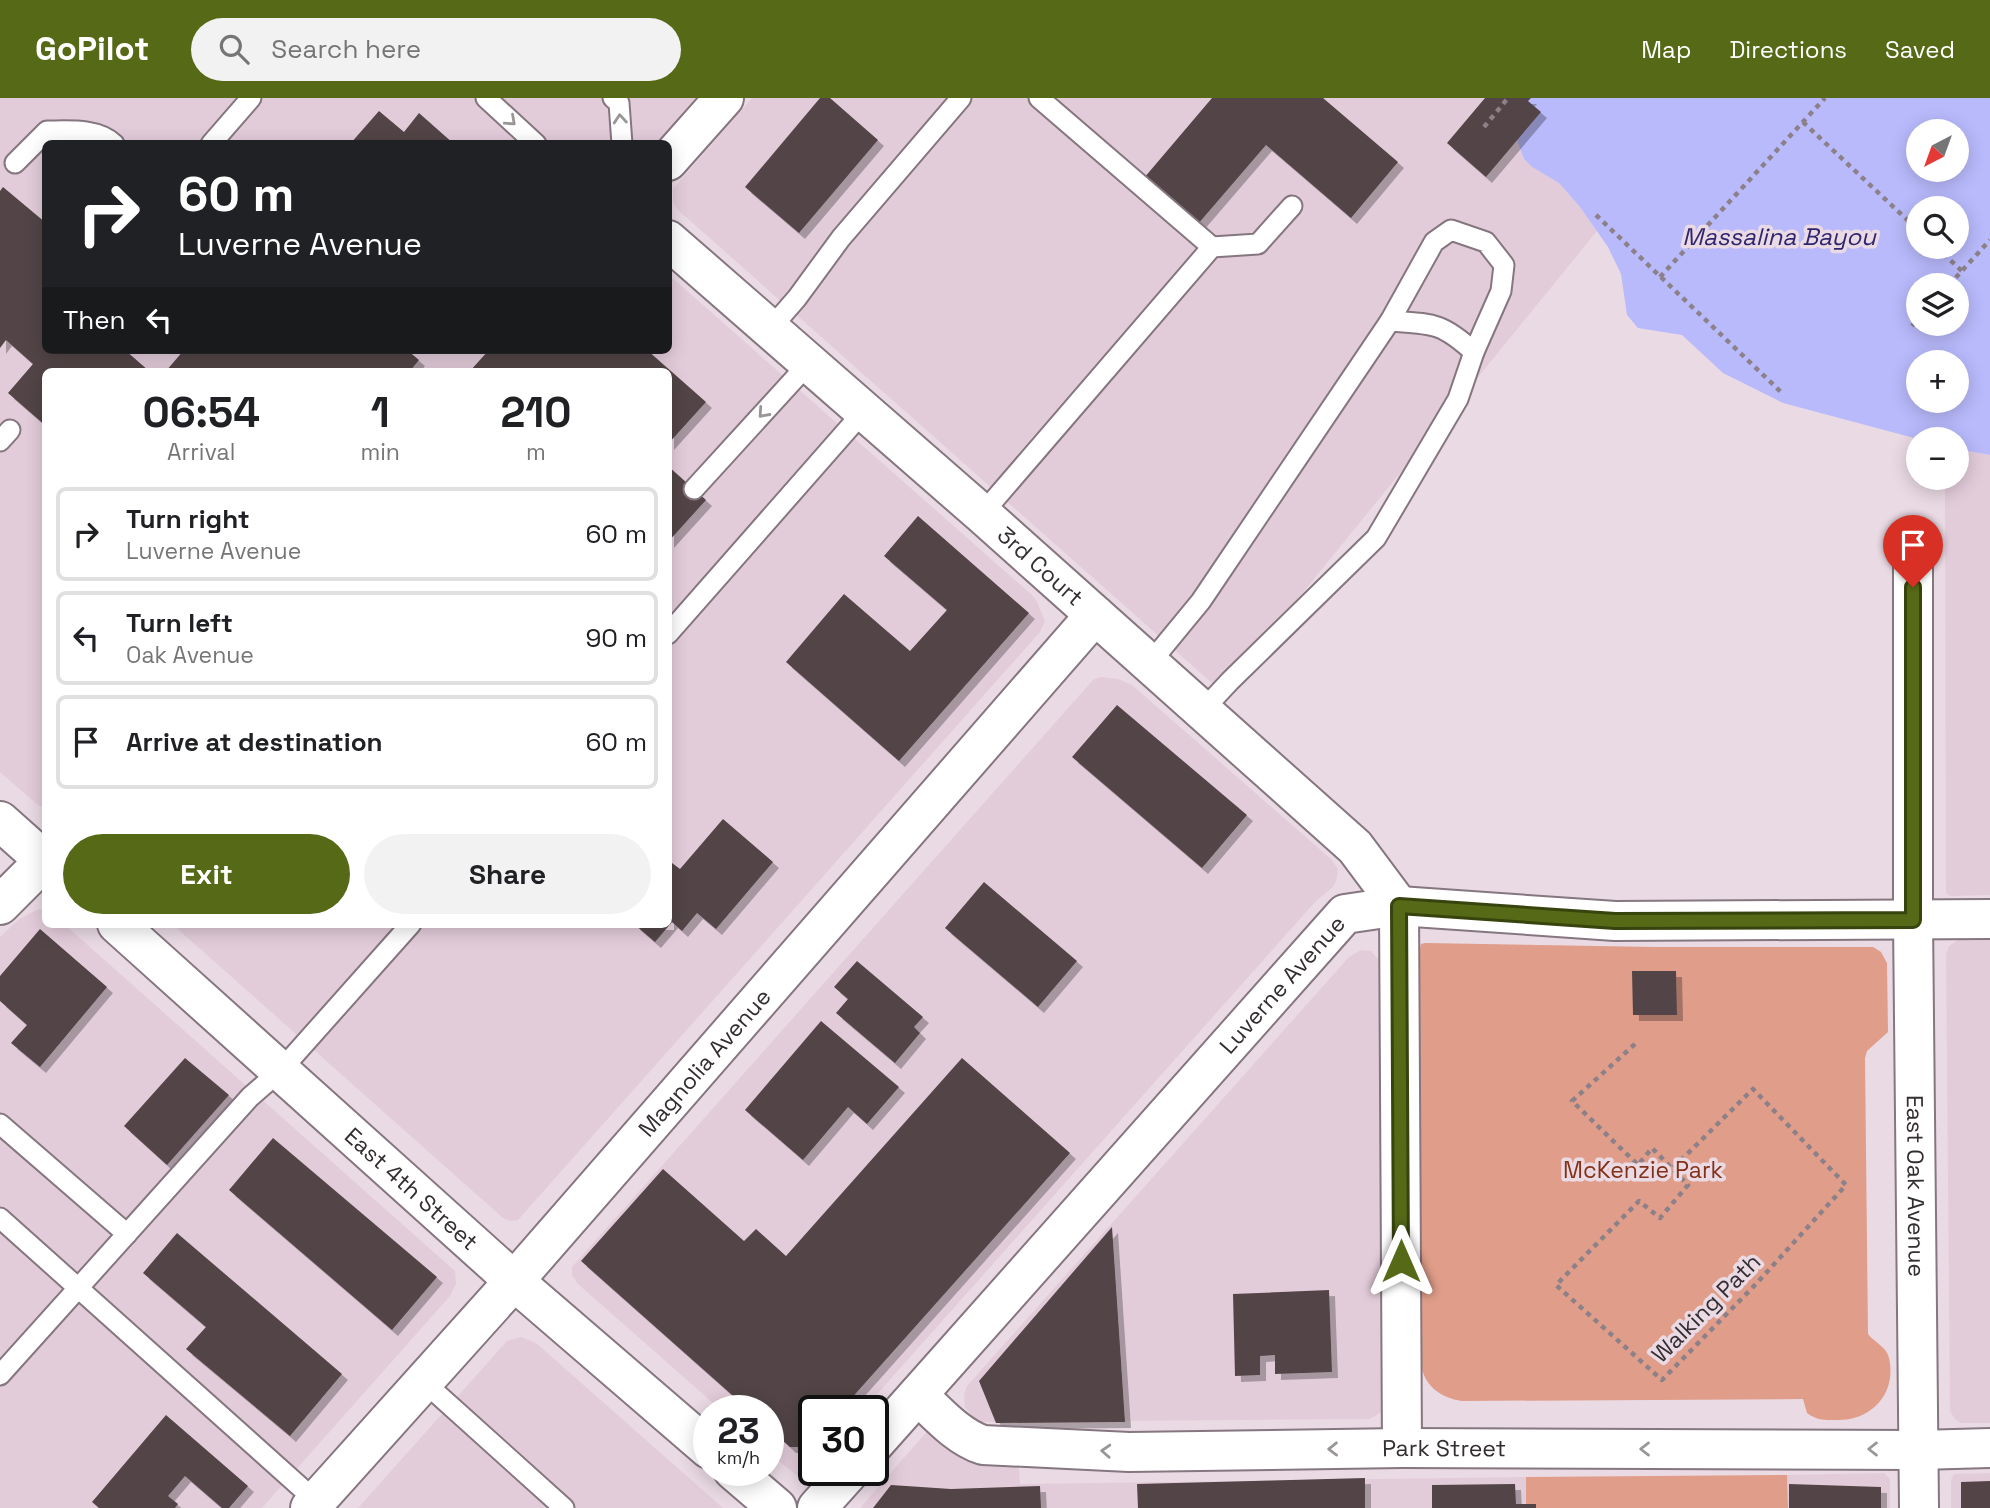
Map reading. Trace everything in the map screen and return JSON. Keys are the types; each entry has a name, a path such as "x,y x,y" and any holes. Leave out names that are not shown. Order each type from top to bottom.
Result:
{"street":[{"path":"672,156 724,98"},
{"name":"3rd Court","path":"672,243 982,514 1355,847 1399,906"},
{"name":"East Oak Avenue","path":"1913,561 1913,920 1919,1508"},
{"name":"Magnolia Avenue","path":"313,1505 514,1281 1095,615"},
{"path":"0,821 42,858"},
{"path":"0,905 42,864"},
{"path":"1399,906 1402,1448"},
{"name":"Luverne Avenue","path":"889,1427 1345,914 1399,906 1615,921 1990,919"},
{"name":"East 4th Street","path":"121,928 514,1281 693,1435"},
{"name":"Park Street","path":"918,1395 964,1436 983,1445 1129,1452 1402,1448 1990,1448"},
{"path":"752,1486 777,1508"},
{"path":"817,1508 837,1486"}],"lane":[{"path":"214,140 251,98"},
{"path":"486,98 532,140"},
{"path":"613,98 618,103 622,140"},
{"path":"770,329 841,239 961,98"},
{"path":"1039,98 1212,247 1258,244 1292,206"},
{"path":"15,163 47,131 78,131 110,140"},
{"path":"1150,663 1202,601 1390,321 1434,242 1451,230 1486,242 1504,265 1501,291 1474,352 1458,399 1376,538 1203,710"},
{"path":"982,514 1212,247"},
{"path":"1390,321 1431,324 1453,333 1474,352"},
{"path":"694,489 809,363"},
{"path":"672,629 864,411"},
{"path":"0,1375 250,1097 281,1070 407,928"},
{"path":"0,1124 127,1234"},
{"path":"0,1218 313,1505"},
{"path":"424,1382 564,1508"}],"path":[{"path":"1484,127 1508,98"},
{"path":"1660,277 1825,98"},
{"path":"1803,122 1906,219"},
{"path":"1596,215 1781,393"},
{"path":"1960,273 1990,240"},
{"path":"1949,259 1962,271"},
{"path":"1635,1044 1572,1101 1638,1165 1652,1148 1672,1169"},
{"name":"Walking Path","path":"1753,1089 1846,1185 1756,1284 1662,1380 1556,1285 1639,1201 1660,1218 1688,1185 1672,1169 1753,1089"}],"shaded area":[{"path":"0,98 699,98 663,140 42,140 42,354 672,354 672,278 1032,595 1045,621 1040,632 518,1220 503,1218 177,928 672,928 672,368 42,368 42,807 0,772"},
{"path":"752,98 1501,98 1524,159 1559,183 1597,231 1222,692 678,210 673,202 673,189"},
{"path":"1969,451 1990,455 1990,895 1950,896 1946,893 1945,490 1969,490"},
{"path":"1101,677 1118,679 1132,685 1331,859 1338,869 1337,878 1333,887 1315,902 876,1395 798,1395 796,1475 784,1465 784,1395 704,1395 578,1284 572,1275 572,1267 1093,680"},
{"path":"42,910 42,928 69,928 455,1271 456,1284 450,1296 262,1508 0,1508 0,937 19,919"},
{"path":"1959,939 1990,939 1990,1423 1961,1423 1950,1411 1946,954 1949,946"},
{"path":"1361,950 1371,951 1382,964 1383,1411 1370,1419 980,1422 973,1417 965,1407 964,1395 967,1386 1349,957"},
{"path":"521,1337 536,1343 693,1482 693,1486 698,1486 723,1508 358,1508 507,1341"},
{"path":"930,1428 1016,1462 1020,1484 1526,1477 1526,1508 860,1508 879,1486 889,1486 889,1475"},
{"path":"1884,1473 1890,1479 1890,1508 1788,1508 1787,1475"},
{"path":"1990,1473 1990,1508 1951,1508 1951,1480 1954,1474"}],"green space":[{"name":"McKenzie Park","path":"1421,944 1873,947 1881,952 1887,963 1888,1032 1867,1051 1865,1058 1868,1334 1886,1351 1890,1371 1885,1393 1871,1410 1850,1419 1825,1420 1807,1413 1803,1399 1462,1401 1441,1394 1430,1385 1421,1364 1419,952"},
{"path":"1787,1475 1788,1508 1526,1508 1526,1477"}],"water":[{"name":"Massalina Bayou","path":"1501,98 1990,98 1990,455 1969,451 1969,427 1906,427 1906,436 1783,403 1723,373 1682,335 1638,328 1627,315 1621,274 1608,247 1559,183 1524,159"}],"building":[{"path":"820,98 830,98 878,140 799,233 745,187"},
{"path":"1212,98 1323,98 1398,162 1351,218 1266,145 1198,224 1144,178"},
{"path":"1485,98 1531,98 1528,101 1541,112 1486,177 1447,143"},
{"path":"379,111 404,132 419,113 449,140 354,140"},
{"path":"3,187 42,220 42,354 130,354 146,368 42,368 42,423 8,393 33,364 6,340 0,348 0,191"},
{"path":"181,354 412,354 419,360 412,368 169,368"},
{"path":"485,354 652,354 667,368 473,368"},
{"path":"672,372 706,402 672,440"},
{"path":"672,470 706,500 672,538"},
{"path":"918,516 1029,613 899,761 786,662 844,594 910,651 947,610 884,556"},
{"path":"1117,705 1247,815 1202,868 1072,757"},
{"path":"723,819 773,862 716,929 697,913 682,931 672,922 672,863 680,869"},
{"path":"984,882 1077,961 1038,1007 945,928"},
{"path":"639,928 667,928 655,942"},
{"path":"40,929 107,987 40,1067 11,1043 27,1025 0,1001 0,976"},
{"path":"857,961 923,1017 914,1027 920,1033 895,1063 836,1013 848,999 834,987"},
{"path":"1632,971 1676,971 1677,1015 1633,1015"},
{"path":"821,1021 899,1087 867,1124 848,1107 803,1160 745,1110"},
{"path":"185,1058 229,1095 167,1165 124,1126"},
{"path":"962,1058 1070,1153 854,1395 798,1395 798,1447 790,1447 784,1442 784,1395 732,1395 581,1261 663,1169 744,1241 756,1229 786,1256"},
{"path":"273,1138 437,1277 392,1330 229,1190"},
{"path":"1112,1227 1125,1422 996,1423 979,1381"},
{"path":"177,1233 342,1374 290,1436 186,1349 206,1327 143,1273"},
{"path":"1329,1290 1332,1372 1275,1374 1275,1355 1260,1356 1260,1375 1235,1376 1233,1294"},
{"path":"166,1415 248,1486 229,1508 222,1508 185,1476 168,1496 178,1504 175,1508 99,1508 92,1502"},
{"path":"1365,1478 1365,1508 1138,1508 1137,1484"},
{"path":"1990,1481 1990,1508 1961,1508 1961,1482"},
{"path":"1515,1484 1516,1504 1536,1504 1536,1508 1432,1508 1432,1485"},
{"path":"1789,1484 1881,1487 1881,1508 1789,1508"},
{"path":"891,1485 951,1489 1040,1486 1041,1508 873,1508"}],"route":[{"path":"1401,1261 1399,906 1615,921 1913,920 1913,587"}]}
